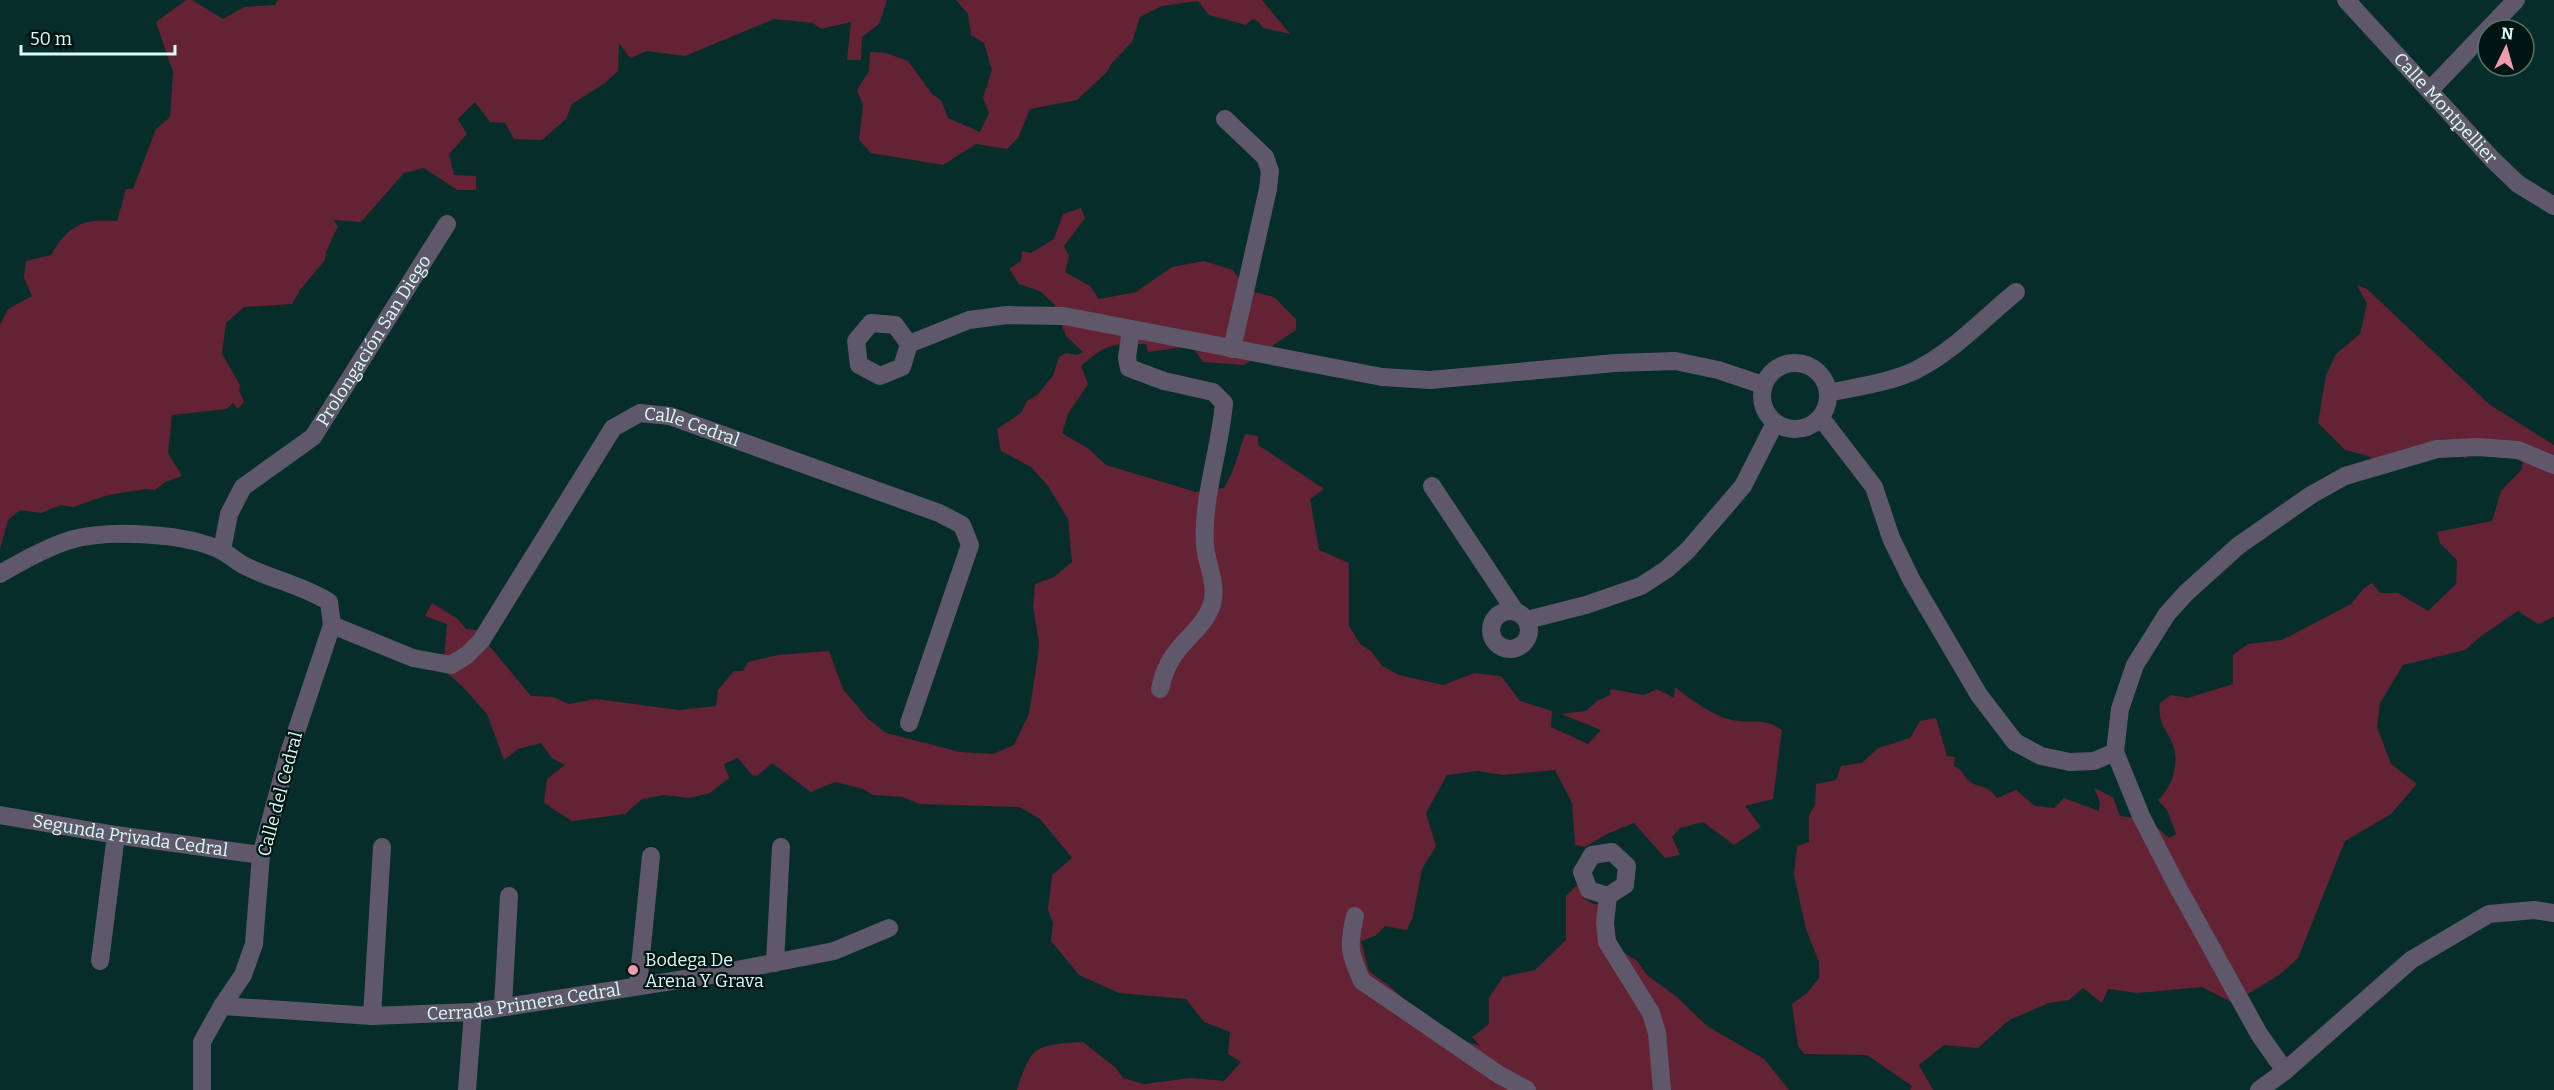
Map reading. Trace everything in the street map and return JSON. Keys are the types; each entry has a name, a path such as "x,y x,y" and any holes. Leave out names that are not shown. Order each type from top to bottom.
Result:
{"street":[{"name":"Calle Montpellier","path":"2346,0 2493,160 2518,184 2537,198 2554,206"},
{"path":"2430,90 2516,0"},
{"path":"1225,119 1265,157 1270,171 1268,189 1232,349"},
{"name":"Prolongación San Diego","path":"222,550 229,514 243,487 313,437 447,224"},
{"path":"1828,393 1875,383 1914,371 1953,345 2016,292"},
{"path":"909,344 969,320 1007,315 1064,316 1382,377 1430,380 1615,363 1675,361 1718,370 1763,385"},
{"path":"1131,329 1127,358 1129,368 1164,381 1213,392 1224,403 1204,518 1205,547 1213,586 1213,602 1201,625 1174,654 1165,670 1160,689"},
{"path":"1799,363 1810,366 1819,373 1826,382 1828,393 1827,406 1821,418 1806,428 1787,429 1775,423 1764,410 1761,398 1763,385 1768,375 1777,368 1799,363"},
{"name":"Calle Cedral","path":"332,625 413,658 451,665 467,656 481,641 613,428 640,413 670,416 939,513 962,525 970,545 909,723"},
{"path":"1821,418 1874,487 1891,538 1912,581 1979,695 2016,742 2041,756 2070,762 2094,761 2115,752"},
{"path":"1432,486 1521,616 1586,605 1641,586 1688,550 1743,486 1775,423"},
{"path":"2285,1071 2259,1034 2175,882 2141,816 2115,752 2120,709 2135,665 2167,614 2186,592 2238,546 2311,495 2345,476 2437,450 2478,447 2518,450 2554,465"},
{"path":"0,574 30,556 71,540 121,533 181,538 222,550 244,566 309,590 329,602 332,625"},
{"name":"Calle del Cedral","path":"202,1090 202,1042 243,975 254,944 261,855 288,756 332,625"},
{"name":"Segunda Privada Cedral","path":"0,815 116,835 261,855"},
{"path":"100,962 116,835"},
{"path":"372,1016 382,847"},
{"path":"775,963 781,847"},
{"path":"638,986 651,856"},
{"path":"503,1006 509,896"},
{"path":"1608,896 1605,923 1607,942 1651,1013 1657,1033 1662,1090"},
{"path":"2259,1090 2285,1071 2411,960 2489,914 2534,910 2554,913"},
{"path":"1355,916 1349,940 1352,959 1362,981 1498,1074 1527,1090"},
{"name":"Cerrada Primera Cedral","path":"222,1006 372,1016 473,1012 775,963 834,951 889,928"},
{"path":"467,1090 473,1012"}],"shaded area":[{"path":"186,0 192,0 223,19 244,7 275,5 278,0 887,0 879,24 862,37 861,60 847,60 851,22 821,29 813,23 774,19 685,56 647,51 630,58 619,43 618,71 605,83 572,104 566,119 542,140 514,139 505,123 490,122 475,102 458,119 467,134 449,154 454,175 476,176 476,190 457,190 424,168 404,173 361,222 333,220 338,226 326,252 325,260 300,290 292,304 244,307 226,323 222,354 240,385 239,390 244,402 238,409 233,403 227,409 172,415 168,453 182,476 165,482 155,490 146,489 108,495 73,507 61,505 41,513 20,510 8,520 0,549 0,325 8,309 32,296 24,278 26,261 51,255 64,236 78,226 95,221 117,221 126,189 133,189 156,129 170,117 173,72 156,22"},
{"path":"956,0 1262,0 1290,34 1263,28 1259,22 1252,19 1246,25 1209,15 1198,1 1162,6 1140,17 1132,42 1112,63 1107,72 1077,100 1030,109 1018,138 1007,149 976,144 943,165 871,153 859,140 863,105 857,90 869,71 870,52 886,53 908,61 932,94 941,100 948,118 980,132 989,113 983,98 992,70 984,43 971,35 968,14"},
{"path":"1081,208 1085,218 1064,246 1069,256 1065,272 1090,286 1099,299 1136,292 1172,267 1204,261 1233,270 1247,290 1274,297 1296,319 1296,330 1244,365 1203,362 1192,346 1148,352 1146,344 1110,346 1081,366 1088,384 1068,414 1062,433 1089,449 1106,465 1196,492 1224,488 1232,473 1245,434 1258,436 1258,445 1324,489 1310,499 1319,550 1349,563 1349,626 1360,644 1371,651 1382,666 1399,675 1443,685 1474,673 1501,676 1520,701 1552,711 1551,727 1588,744 1601,730 1561,714 1586,711 1597,701 1610,695 1610,689 1644,695 1657,689 1674,698 1675,687 1717,715 1732,720 1763,722 1782,730 1773,799 1745,806 1761,827 1734,845 1703,822 1680,828 1672,837 1680,855 1665,858 1634,823 1607,834 1585,847 1575,845 1572,803 1555,770 1503,775 1478,771 1447,775 1426,813 1436,846 1422,869 1413,916 1407,930 1385,926 1375,936 1361,941 1369,971 1393,989 1431,1025 1455,1038 1480,1046 1472,1037 1489,1024 1489,998 1503,977 1535,970 1566,940 1566,896 1578,884 1583,898 1593,904 1606,904 1611,931 1620,952 1637,961 1647,975 1677,997 1707,1026 1764,1059 1789,1090 1017,1090 1032,1055 1045,1046 1055,1044 1083,1042 1116,1068 1123,1078 1144,1084 1191,1078 1224,1081 1241,1062 1228,1054 1230,1032 1204,1022 1186,999 1119,993 1079,975 1051,941 1053,923 1048,910 1052,875 1072,858 1040,819 1020,807 919,804 903,797 873,795 863,789 835,782 811,792 772,763 757,776 752,775 738,758 724,764 729,778 710,793 689,798 664,795 642,799 625,814 572,821 544,803 547,779 565,765 552,758 541,743 518,749 504,760 487,714 461,685 443,670 447,624 425,616 432,603 458,619 466,629 476,630 531,696 553,697 569,704 596,699 679,710 716,706 718,690 734,671 743,671 748,662 778,655 829,651 843,689 868,719 886,733 960,752 993,754 1014,745 1029,714 1038,655 1039,643 1033,607 1035,584 1054,577 1072,562 1068,519 1048,486 1031,467 1001,451 997,429 1021,413 1027,401 1037,395 1053,376 1059,357 1066,353 1078,355 1083,352 1066,336 1054,304 1040,291 1019,284 1009,269 1021,261 1022,251 1031,253 1054,239 1063,214"},
{"path":"2357,285 2367,289 2490,405 2554,445 2554,617 2538,624 2518,611 2465,650 2403,665 2380,703 2377,727 2391,764 2417,784 2391,814 2345,841 2298,958 2279,975 2233,1003 2202,987 2138,993 2108,989 2102,1003 2083,988 2069,1000 2049,1003 2009,1020 1978,1048 1944,1045 1919,1065 1933,1090 1910,1090 1912,1086 1867,1055 1804,1054 1798,1046 1792,1004 1807,993 1819,978 1819,962 1806,929 1794,875 1797,846 1809,842 1809,815 1815,805 1816,784 1836,780 1841,766 1862,763 1878,748 1910,738 1920,721 1936,718 1947,756 1955,757 1954,766 1961,770 1972,783 1986,788 1997,798 2016,790 2035,806 2054,808 2064,798 2099,811 2100,802 2094,788 2113,797 2120,816 2149,820 2169,838 2176,834 2167,810 2158,800 2170,783 2175,769 2175,754 2160,717 2160,703 2171,695 2188,698 2233,684 2233,655 2248,644 2282,640 2351,604 2363,589 2372,583 2380,593 2398,593 2428,611 2456,584 2457,560 2440,543 2437,532 2492,521 2501,491 2522,469 2524,447 2479,438 2465,459 2455,447 2384,467 2368,456 2345,450 2318,423 2326,375 2336,354 2360,334 2367,304"}],"place":[{"name":"Bodega De Arena Y Grava","path":"633,970"}]}
